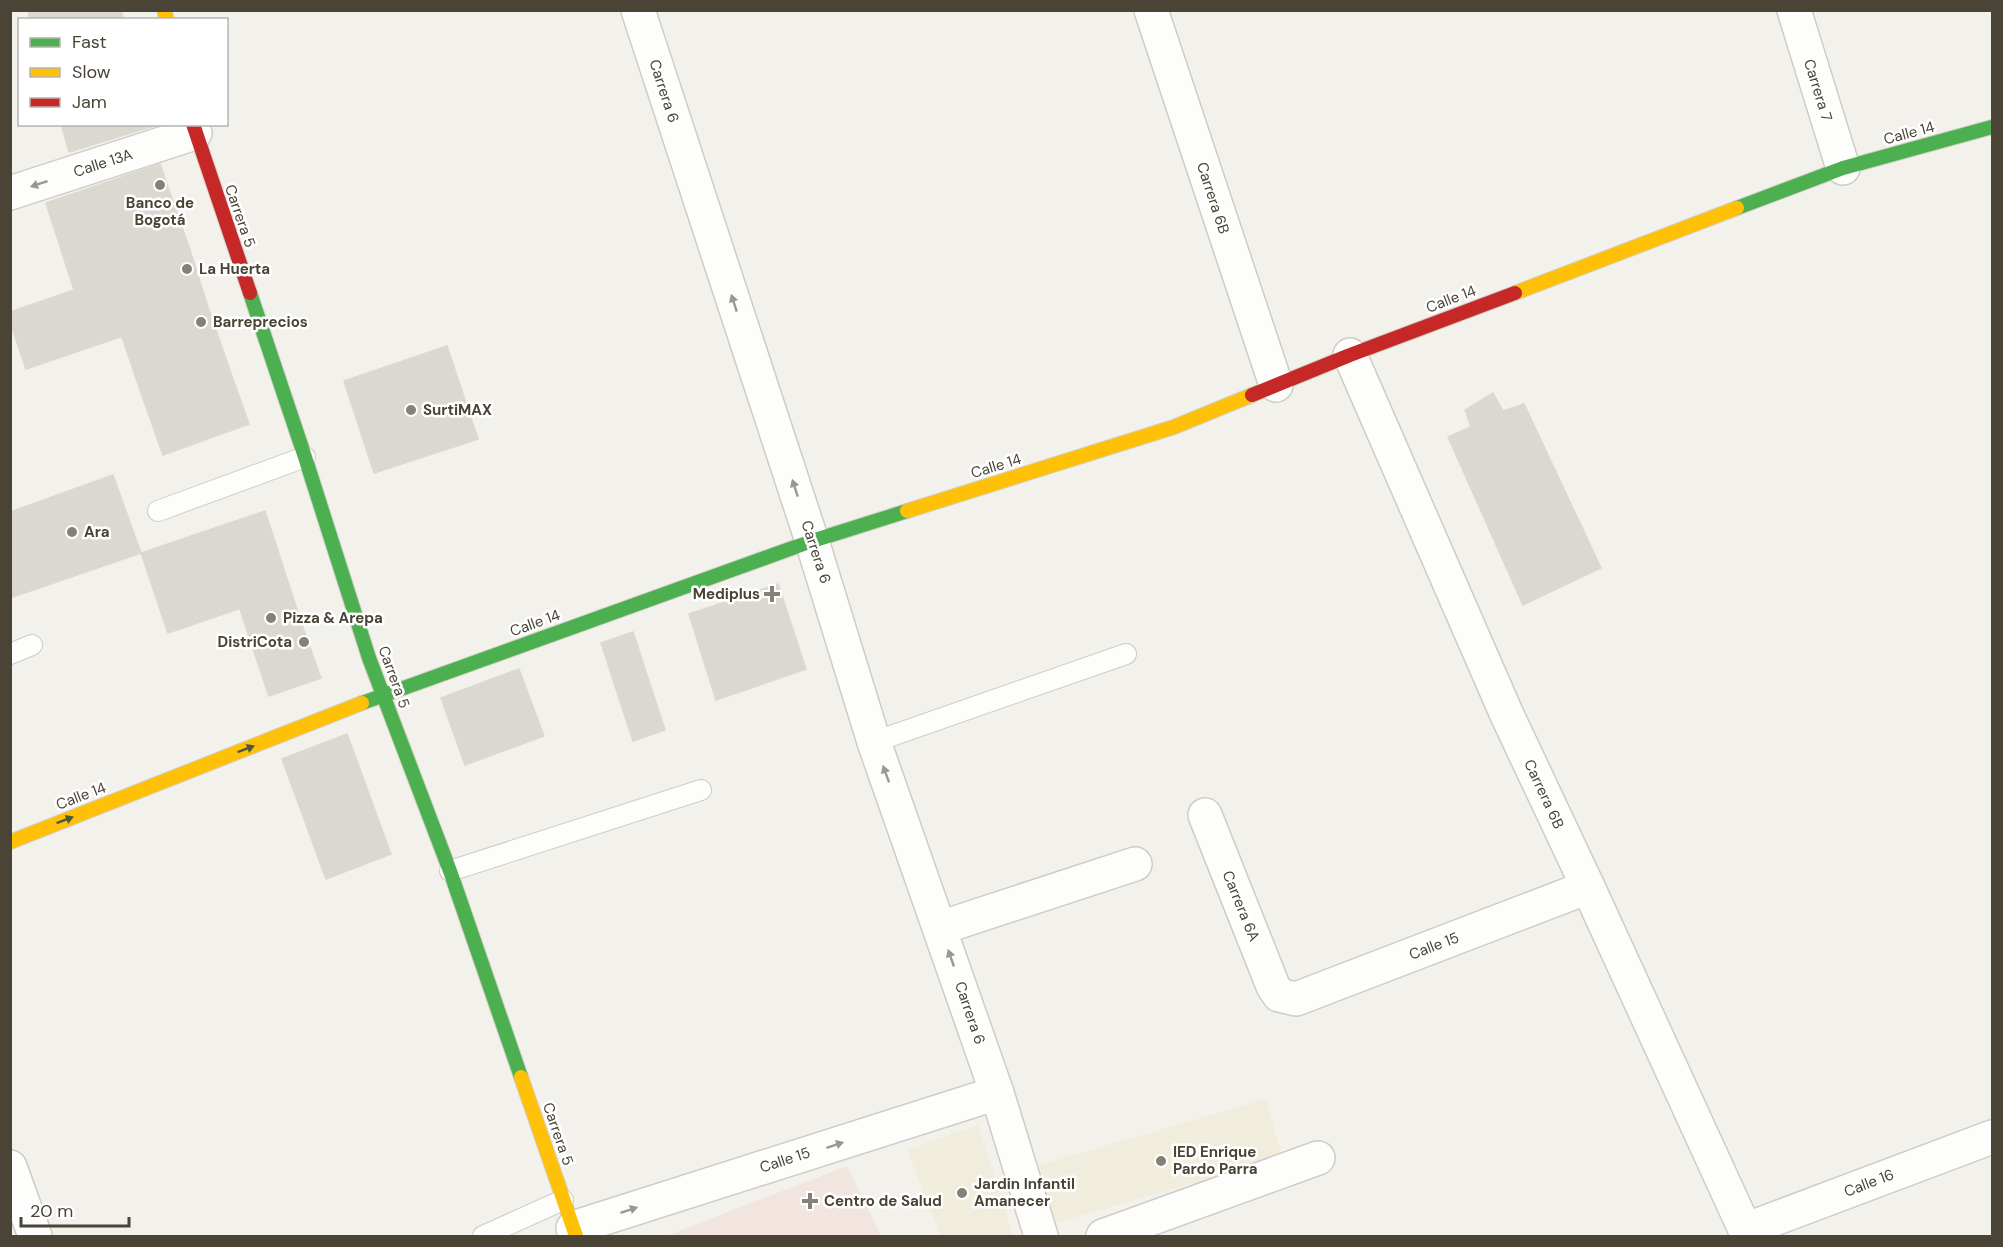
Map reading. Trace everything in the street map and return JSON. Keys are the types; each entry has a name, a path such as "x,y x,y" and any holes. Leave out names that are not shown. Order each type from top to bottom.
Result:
{"street":[{"name":"Carrera 6","path":"638,10 812,541 874,742 997,1093 1041,1236"},
{"name":"Carrera 6B","path":"1151,10 1276,385"},
{"name":"Carrera 7","path":"1794,10 1844,168"},
{"name":"Calle 14","path":"10,842 383,695 812,541 1174,427 1350,355 1844,168 1992,128"},
{"name":"Calle 13A","path":"10,193 194,129"},
{"name":"Carrera 5","path":"194,129 383,695 450,871 571,1221"},
{"name":"Carrera 6B","path":"1350,355 1507,715 1747,1233"},
{"name":"Carrera 6A","path":"1205,815 1268,975 1279,995"},
{"path":"940,928 1135,864"},
{"name":"Calle 15","path":"1279,995 1296,999 1588,887"},
{"name":"Calle 15","path":"571,1221 997,1093"},
{"name":"Calle 16","path":"1747,1233 1992,1137"},
{"path":"1103,1236 1318,1158"},
{"path":"10,1167 35,1236"}],"lane":[{"path":"158,512 305,458"},
{"path":"10,654 32,645"},
{"path":"874,742 1126,654"},
{"path":"450,871 701,790"},
{"path":"483,1236 571,1221"}],"shaded area":[{"name":"IED Enrique Pardo Parra","path":"1266,1099 1282,1157 1055,1223 1039,1165"},
{"name":"Jardin Infantil Amanecer","path":"978,1125 1013,1236 941,1236 907,1150"},
{"name":"Centro de Salud","path":"847,1166 881,1236 666,1236"}],"building":[{"path":"28,10 121,10 102,18 30,18"},
{"path":"121,11 123,18 102,18"},
{"path":"62,126 154,126 69,152"},
{"path":"160,164 190,250 74,290 46,203"},
{"path":"190,250 208,307 26,369 10,322 10,312"},
{"path":"208,307 227,362 141,393 122,337"},
{"name":"SurtiMAX","path":"447,346 478,439 374,473 344,381"},
{"path":"227,362 249,424 163,455 141,393"},
{"path":"1493,393 1503,411 1524,404 1601,568 1523,605 1448,437 1471,427 1465,410"},
{"name":"Ara","path":"113,475 141,553 10,598 10,512"},
{"path":"265,511 291,591 168,633 141,553"},
{"path":"778,584 806,669 748,689 719,604"},
{"name":"Pizza & Arepa","path":"291,591 303,628 252,646 240,609"},
{"path":"719,604 748,689 716,700 689,614"},
{"path":"303,628 321,678 269,696 252,646"},
{"path":"633,632 665,730 633,741 601,643"},
{"path":"519,669 544,736 465,765 441,698"},
{"path":"347,734 391,854 326,879 282,759"}],"traffic: fast":[{"path":"1737,208 1843,168 1992,127"},
{"path":"250,293 369,658 450,871 521,1077"},
{"path":"362,703 812,541 907,511"}],"traffic: slow":[{"path":"164,10 166,18"},
{"path":"1515,293 1737,208"},
{"path":"907,511 1174,427 1252,395"},
{"path":"10,842 362,703"},
{"path":"521,1077 576,1236"}],"traffic: jam":[{"path":"194,126 250,293"},
{"path":"1252,395 1350,355 1515,293"}],"place":[{"name":"Banco de Bogotá","path":"160,185"},
{"name":"La Huerta","path":"187,269"},
{"name":"Barreprecios","path":"201,322"},
{"name":"SurtiMAX","path":"411,410"},
{"name":"Ara","path":"72,532"},
{"name":"Mediplus","path":"772,594"},
{"name":"Pizza & Arepa","path":"271,618"},
{"name":"DistriCota","path":"304,642"},
{"name":"IED Enrique Pardo Parra","path":"1161,1161"},
{"name":"Jardin Infantil Amanecer","path":"962,1193"},
{"name":"Centro de Salud","path":"810,1201"}]}
